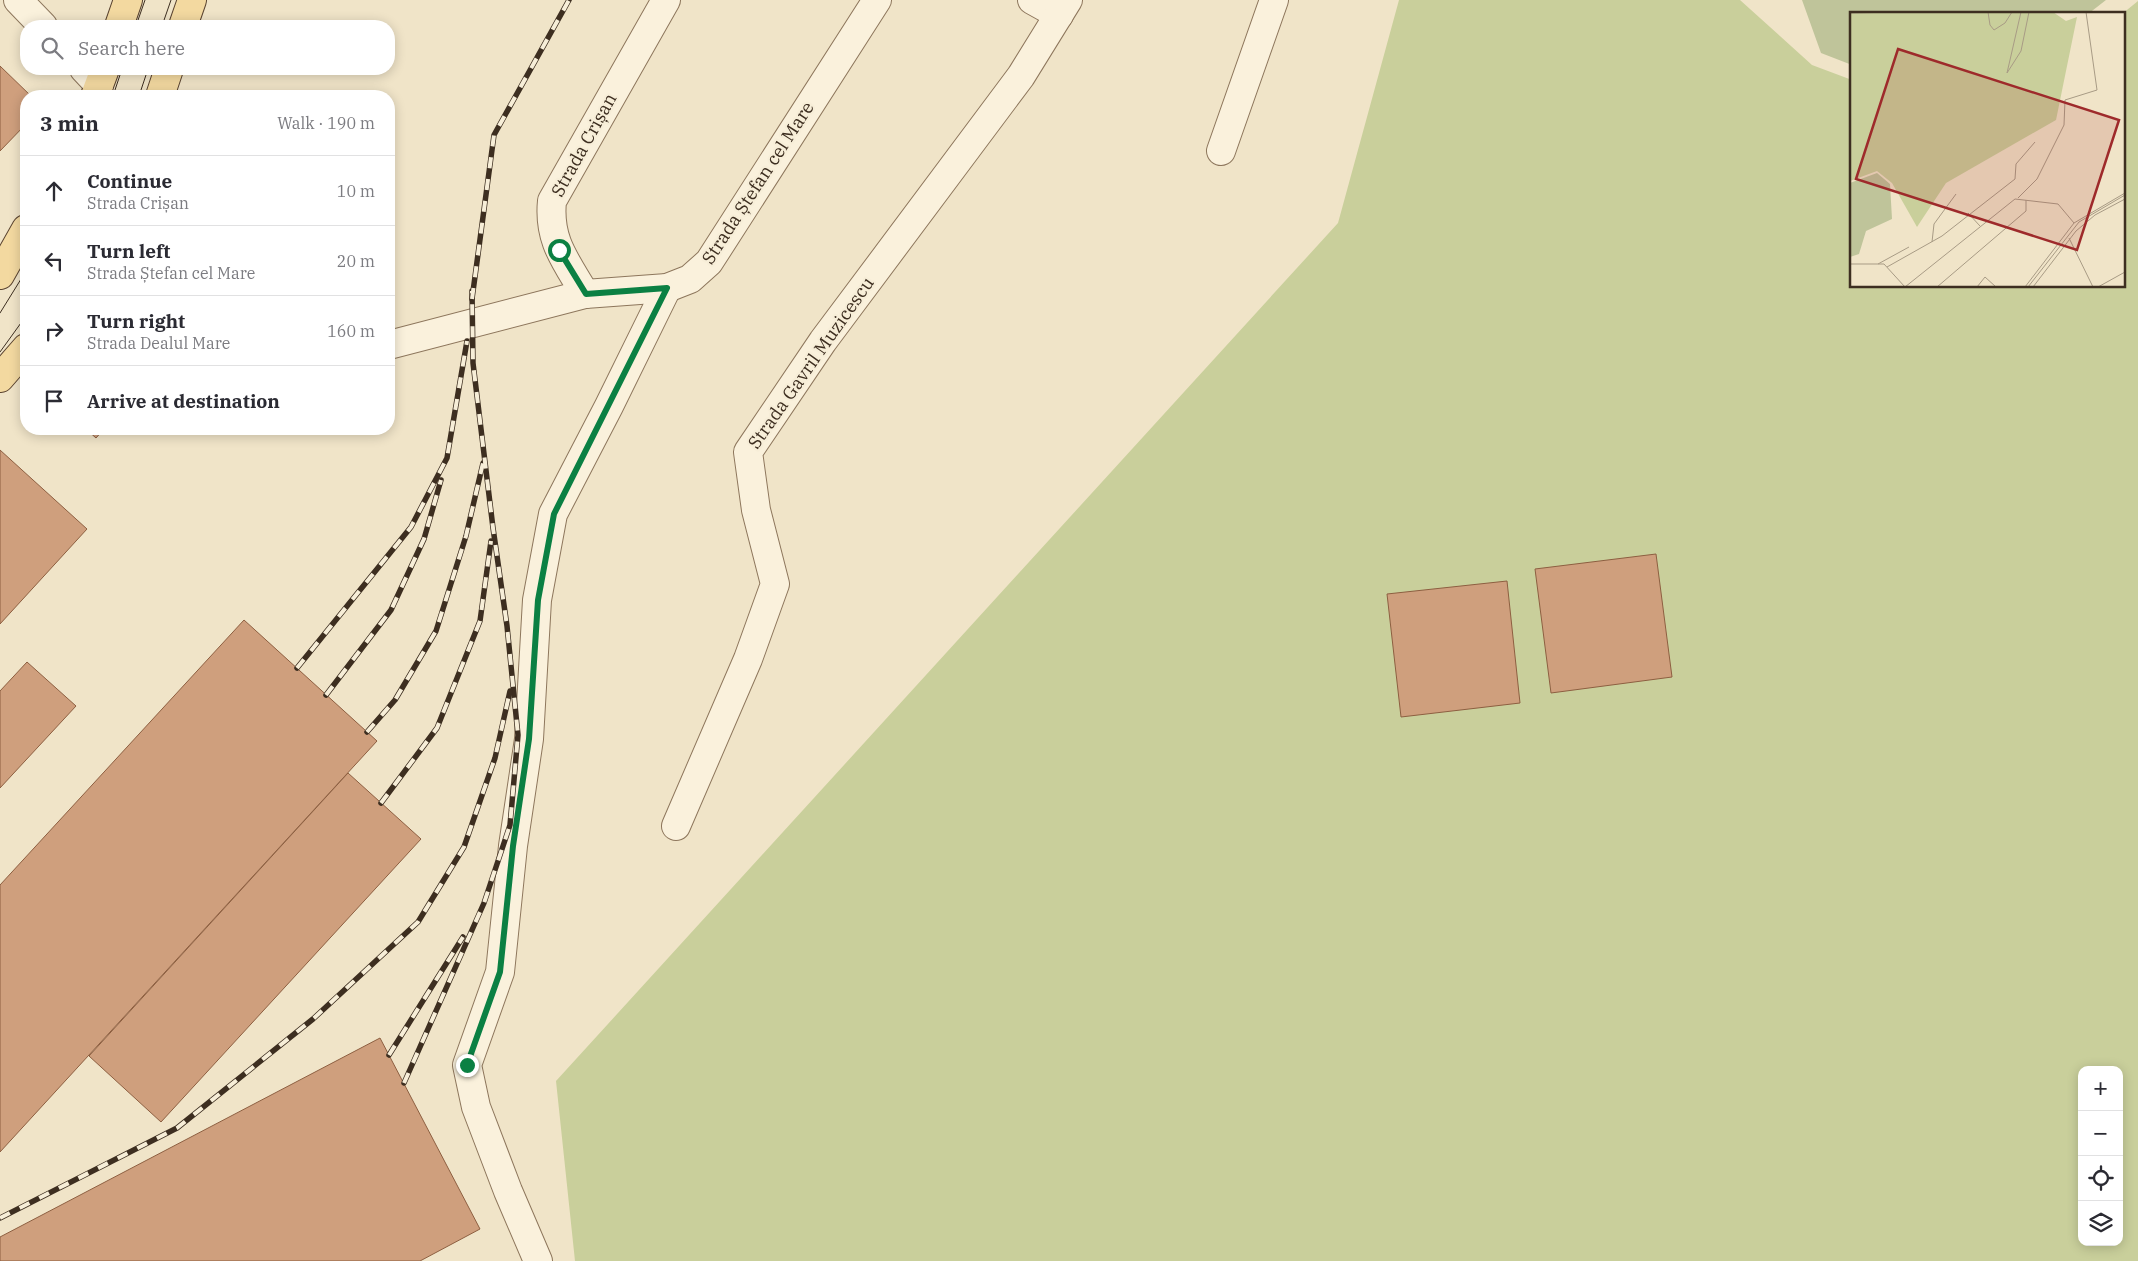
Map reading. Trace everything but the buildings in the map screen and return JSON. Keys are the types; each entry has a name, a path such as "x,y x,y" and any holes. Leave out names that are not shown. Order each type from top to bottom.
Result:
{"main road":[{"path":"121,20 128,0"},
{"path":"185,20 192,0"},
{"path":"162,90 167,75"},
{"path":"0,275 20,240"},
{"path":"0,378 20,355"}],"street":[{"path":"18,0 37,20"},
{"name":"Strada Crișan","path":"586,294 559,250 552,231 552,200 666,0"},
{"name":"Strada Ștefan cel Mare","path":"395,343 586,294 667,288 690,279 709,262 876,0"},
{"path":"1032,0 1063,8"},
{"path":"1221,151 1274,0"},
{"name":"Strada Gavril Muzicescu","path":"676,826 748,659 775,584 756,510 748,452 823,341 1021,76 1063,8"},
{"path":"538,1261 508,1191 476,1107 467,1065 500,972 513,846 529,739 538,600 554,514 667,288"}],"green space":[{"path":"1399,0 1740,0 1812,65 1850,79 1850,288 2126,288 2126,12 2124,12 2138,1 2138,1261 575,1261 556,1081 1338,223"},
{"path":"1802,0 2106,0 2091,12 1850,12 1850,64 1821,53"}],"tram line":[{"path":"138,20 145,0"},
{"path":"164,20 171,0"},
{"path":"115,90 120,75"},
{"path":"141,90 146,75"},
{"path":"0,313 20,281"},
{"path":"0,352 20,324"}],"railway":[{"path":"472,299 494,135 569,0"},
{"path":"404,1083 484,903 510,825 518,735 507,626 473,363 472,291"},
{"path":"297,668 411,527 447,458 467,341"},
{"path":"367,732 395,700 436,631 466,536 483,463"},
{"path":"326,695 391,610 424,539 441,480"},
{"path":"381,803 437,728 480,621 491,541"},
{"path":"0,1218 177,1128 313,1019 418,922 464,847 495,758 510,691"},
{"path":"389,1055 463,937"}],"route":[{"path":"467,1065 500,972 513,846 529,739 538,600 554,514 667,288 586,294 559,250"}]}
